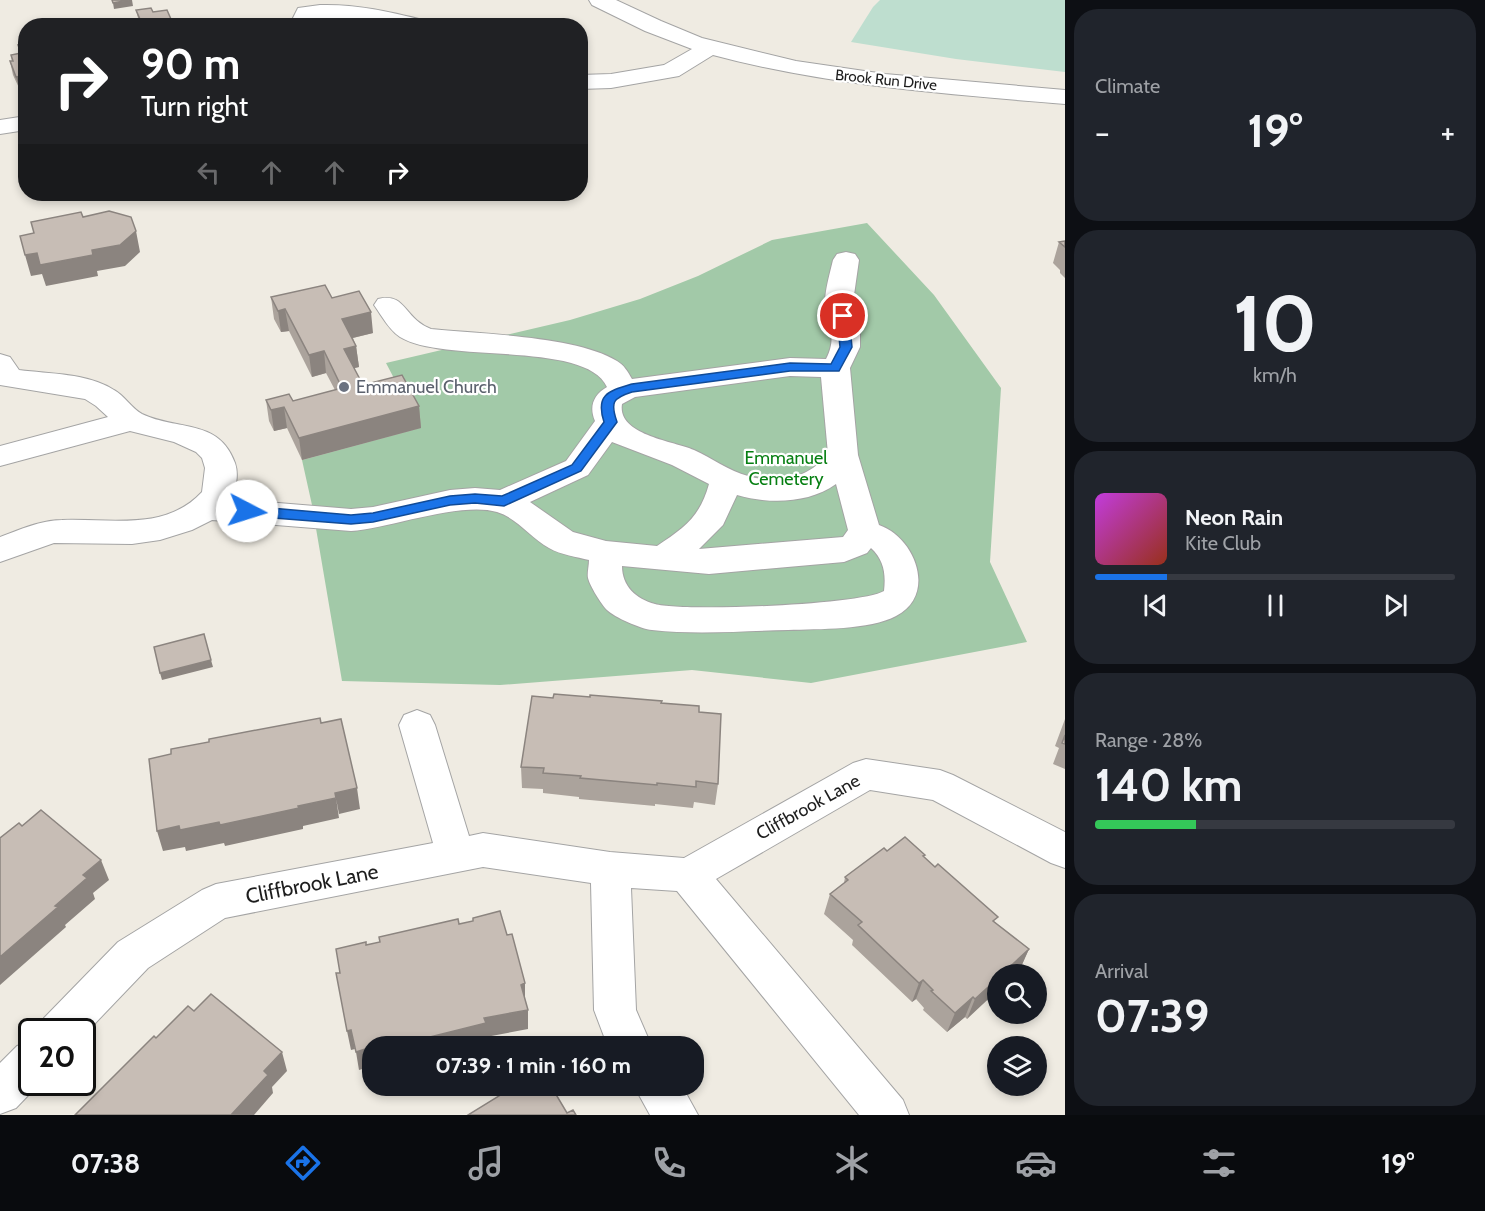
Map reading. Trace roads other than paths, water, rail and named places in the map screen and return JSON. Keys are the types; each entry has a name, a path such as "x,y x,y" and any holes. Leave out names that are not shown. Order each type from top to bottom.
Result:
{"street":[{"name":"Brook Run Drive","path":"600,0 650,26 709,48 776,64 835,75 1065,97"},
{"path":"304,18 306,13 318,6 386,18"},
{"path":"588,82 611,81 671,71 709,48"},
{"path":"0,127 18,124"},
{"path":"846,260 839,302 846,333 846,347 834,368 843,455 865,532"},
{"path":"388,305 406,330 414,334 430,338 554,352 592,360 607,366 615,374 623,391"},
{"path":"0,363 10,378 78,387 103,395 131,421"},
{"path":"834,368 790,367 623,391 614,393 608,401 607,412 610,422 620,433 648,446 676,454 737,484 762,490 790,489 817,481 830,473 843,455"},
{"path":"0,399 40,383"},
{"path":"0,456 131,421 192,436 211,446 218,459 221,477 218,495 200,513 174,525 141,531 89,533 58,531 0,550"},
{"path":"205,507 351,520 373,518 450,501 475,499 504,501 577,468 610,422"},
{"path":"663,558 700,534 720,504 726,478"},
{"path":"504,501 562,541 606,554 709,562 836,552 855,545 865,532"},
{"path":"606,554 605,579 619,601 650,617 706,620 839,615 883,608 899,598 904,581 896,556 883,540 865,532"},
{"path":"417,725 456,856"},
{"name":"Cliffbrook Lane","path":"72,1018 133,955 216,902 483,850 610,869 688,875 866,774 940,786 1065,851"},
{"path":"610,869 615,1010 626,1036"},
{"path":"688,875 887,1115"},
{"path":"0,1093 18,1074"},
{"path":"663,1096 676,1115"}],"place":[{"name":"Emmanuel Church","path":"344,387"}],"park label":[{"name":"Emmanuel Cemetery","path":"786,468"}]}
